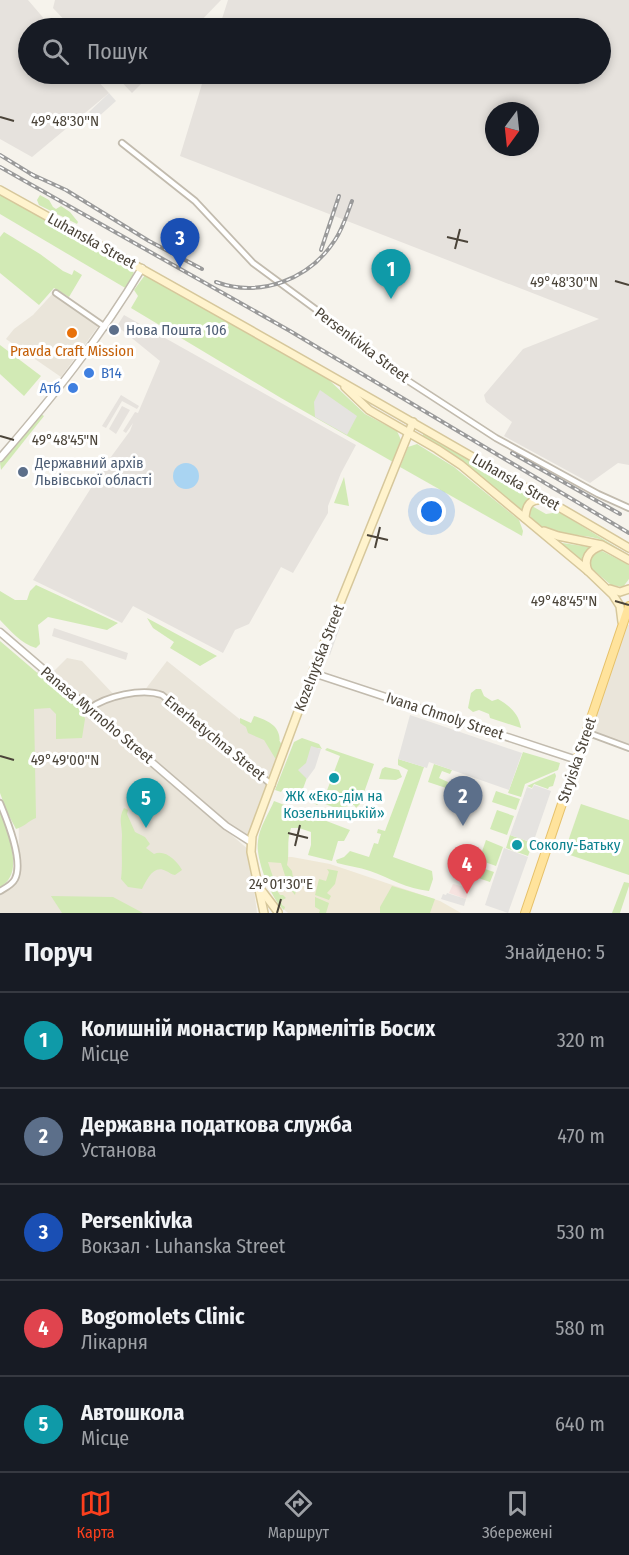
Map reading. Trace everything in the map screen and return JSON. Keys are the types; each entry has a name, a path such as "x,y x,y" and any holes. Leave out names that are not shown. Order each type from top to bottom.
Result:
{"main road":[{"name":"Luhanska Street","path":"0,190 413,422 629,548"},
{"name":"Luhanska Street","path":"339,381 369,410 461,465 603,584 620,606 621,631"},
{"name":"Kozelnytska Street","path":"264,913 253,864 251,842 313,673 413,422"},
{"path":"525,518 526,507 530,502 538,499 548,500"},
{"name":"Luhanska Street","path":"535,526 558,536 602,545 629,560"},
{"path":"588,571 586,561 588,554 602,545"},
{"path":"603,584 616,592 629,589"},
{"name":"Stryiska Street","path":"525,913 629,606"},
{"path":"621,631 629,614"},
{"name":"Kozelnytska Street","path":"259,886 276,913"}],"street":[{"name":"Persenkivka Street","path":"122,142 195,201 253,263 396,373 496,438 598,494 629,508"},
{"path":"0,458 45,407 105,327 142,268"},
{"path":"56,293 105,327"},
{"name":"Panasa Myrnoho Street","path":"0,632 226,826 251,842"},
{"name":"Ivana Chmoly Street","path":"313,673 576,759"},
{"name":"Enerhetychna Street","path":"89,709 99,702 117,696 155,692 162,695 272,785"},
{"path":"586,732 629,748"},
{"path":"0,803 13,841 17,871 14,881 0,891"}],"shaded area":[{"path":"0,0 28,0 43,18 18,18 18,84 100,84 109,93 32,157 0,139"},
{"path":"55,0 221,0 204,18 62,18 53,8"},
{"path":"228,0 629,0 629,465 618,463 590,483 504,436 512,422 486,402 484,395 523,349 599,319 180,156 202,84 611,84 611,18 222,18"},
{"path":"123,84 141,84 132,93"},
{"path":"109,93 116,101 96,119 89,112"},
{"path":"56,290 102,321 61,377 6,339"},
{"path":"124,315 356,445 341,473 328,506 328,513 293,573 281,567 249,624 235,630 223,653 133,606 122,623 33,580 108,461 130,431 133,423 126,433 123,431 135,412 138,413 160,361 117,326"},
{"path":"320,390 357,416 347,435 315,417 314,402"},
{"path":"121,395 139,406 137,409 122,401 106,428 102,426"},
{"path":"122,406 130,410 116,434 109,429"},
{"path":"626,624 629,625 629,746 589,732"},
{"path":"334,625 340,627 330,655 324,653"},
{"path":"54,628 128,653 126,660 52,636"},
{"path":"67,658 82,661 118,699 141,695 167,661 282,753 251,834 241,835 52,673"},
{"path":"39,670 249,850 257,913 0,913 0,893 14,884 19,874 18,693"},
{"path":"410,715 522,753 509,790 429,762 427,768 398,759"},
{"path":"311,746 321,749 315,768 307,779 298,770 306,763"},
{"path":"534,785 551,791 533,843 510,835 527,787 532,789"},
{"path":"504,848 528,857 508,913 485,905"},
{"path":"260,856 292,857 330,864 440,901 461,913 288,913 278,904"},
{"path":"453,884 468,888 466,899 449,893"},
{"path":"447,893 466,899 464,906 441,899 443,894"}],"green space":[{"path":"0,195 134,267 133,278 127,289 0,214"},
{"path":"40,195 49,200 56,209 61,206 70,212 78,222 77,224 39,205 37,200"},
{"path":"4,232 63,271 72,275 74,270 82,275 69,297 54,288 39,305 0,273 0,237"},
{"path":"145,275 328,379 365,414 397,431 401,440 393,462 131,308 138,296 134,290"},
{"path":"0,345 41,376 24,396 0,374"},
{"path":"41,414 44,416 1,470 0,463"},
{"path":"424,433 531,495 524,512 449,453 422,436"},
{"path":"417,444 454,467 519,520 523,531 522,536 400,467 408,447"},
{"path":"344,477 349,506 334,503"},
{"path":"532,506 546,514 559,512 629,555 599,539 550,530 541,526 529,513"},
{"path":"556,542 589,547 582,557 582,564"},
{"path":"602,551 629,565 629,579 623,587 611,585 591,568 590,559"},
{"path":"36,585 118,623 107,630 48,617 38,625 40,644 36,648 31,646 16,636 0,620 0,591 15,600 27,600 30,591"},
{"path":"147,618 217,656 200,666 170,648 174,642 153,628"},
{"path":"0,641 83,712 85,719 82,738 56,739 56,714 50,708 34,709 36,818 16,829 0,793"},
{"path":"476,689 481,689 484,696 492,701 498,699 510,708 516,715 521,728 490,718 489,714 479,710 473,712 468,708 471,693"},
{"path":"254,716 270,722 278,731 282,745 278,759 275,758 264,740 248,733 246,727 240,723 240,718 251,723"},
{"path":"302,738 319,744 322,749 318,748 301,794 297,797 292,796 293,791 284,788 281,792 275,790 294,742"},
{"path":"327,748 374,764 360,804 356,808 354,805 343,807 341,813 337,814 333,807 320,802 317,805 308,800 309,797 323,801 340,756 325,750"},
{"path":"523,752 560,763 558,770 525,784 521,797 508,793"},
{"path":"398,759 424,767 393,857 432,871 433,879 429,891 406,886 366,870 337,863 336,860 344,857 350,851 369,857 374,843 378,844 381,834 377,833 378,829 385,831 408,770 398,765"},
{"path":"434,764 452,770 450,774 442,771 439,778 448,782 446,788 428,782"},
{"path":"385,767 399,770 402,777 396,780 379,779"},
{"path":"555,773 553,786 548,789 534,784 532,788 527,786"},
{"path":"496,791 520,799 516,810 492,802"},
{"path":"274,801 350,830 344,841 338,841 332,861 308,855 311,832 291,828 287,865 292,871 293,878 298,881 295,895 289,888 281,863 268,862 273,877 278,879 276,889 286,898 281,901 285,907 284,910 269,888 261,867 258,848 260,831"},
{"path":"581,804 629,820 629,875 564,853"},
{"path":"124,808 128,810 127,814 135,832 145,837 150,844 146,848 154,854 162,853 170,857 182,870 175,875 158,869 151,874 142,889 128,887 121,879 121,819"},
{"path":"497,810 514,816 507,835 490,829"},
{"path":"0,812 9,835 13,863 10,877 0,887"},
{"path":"510,835 533,843 528,856 506,848"},
{"path":"486,840 503,847 496,866 479,860"},
{"path":"470,864 494,872 490,882 466,874"},
{"path":"327,869 338,871 335,884 327,893 331,896 329,900 315,895 319,879 326,881 329,872"},
{"path":"624,882 629,883 629,886 620,913 612,913"},
{"path":"392,886 435,899 430,913 380,913 380,907"},
{"path":"51,896 113,897 143,913 62,913"},
{"path":"315,897 329,903 326,913 319,913 320,910 315,907"}],"water":[{"path":"186,463 195,467 199,476 195,485 186,489 177,485 173,476 177,467"}],"railway":[{"path":"0,155 36,177"},
{"path":"0,167 290,331 629,533"},
{"path":"31,174 66,190 149,241 202,269"},
{"path":"321,250 339,196"},
{"path":"216,282 250,288 282,282 298,275 312,266 335,240 352,201"},
{"path":"512,453 620,514"}],"place":[{"name":"Persenkivka","path":"180,268"},
{"name":"Колишній монастир Кармелітів Босих","path":"391,299"},
{"name":"Нова Пошта 106","path":"114,330"},
{"name":"Pravda Craft Mission","path":"72,333"},
{"name":"В14","path":"89,373"},
{"name":"Атб","path":"73,388"},
{"name":"Державний архів Львівської області","path":"23,472"},
{"name":"ЖК «Еко-дім на Козельницькій»","path":"334,778"},
{"name":"Державна податкова служба","path":"463,826"},
{"name":"Автошкола","path":"146,828"},
{"name":"Соколу-Батьку","path":"517,845"},
{"name":"Bogomolets Clinic","path":"467,894"}]}
